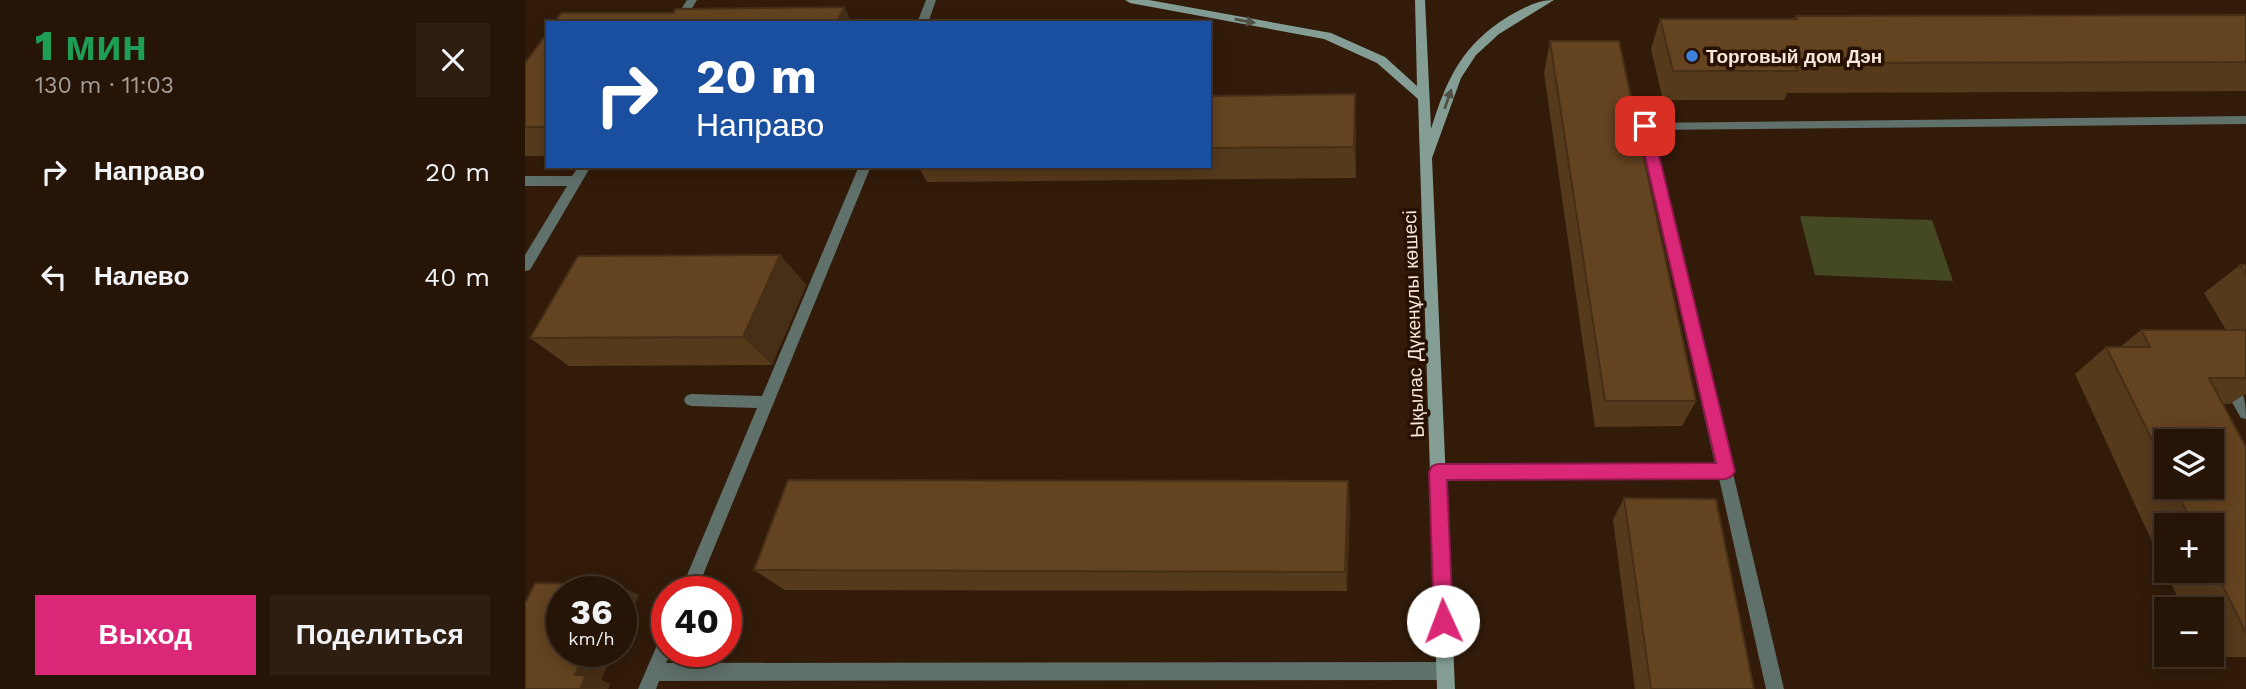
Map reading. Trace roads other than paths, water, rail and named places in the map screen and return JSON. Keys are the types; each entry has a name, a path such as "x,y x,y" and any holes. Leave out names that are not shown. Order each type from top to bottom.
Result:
{"street":[{"path":"1130,0 1327,36 1381,60 1422,96"},
{"name":"Ықылас Дүкенұлы көшесі","path":"1420,0 1445,680"},
{"path":"1425,163 1456,76 1482,41 1523,12 1549,0"}],"lane":[{"path":"678,21 692,0"},
{"path":"923,21 931,0"},
{"path":"1775,689 1645,126 2246,120"},
{"path":"525,266 584,168"},
{"path":"695,576 864,168"},
{"path":"525,181 576,181"},
{"path":"2220,370 2246,414"},
{"path":"691,400 768,401"},
{"path":"1438,472 1726,471"},
{"path":"647,689 656,667"},
{"path":"654,672 1445,680"}],"place":[{"name":"Торговый дом Дэн","path":"1692,56"}]}
